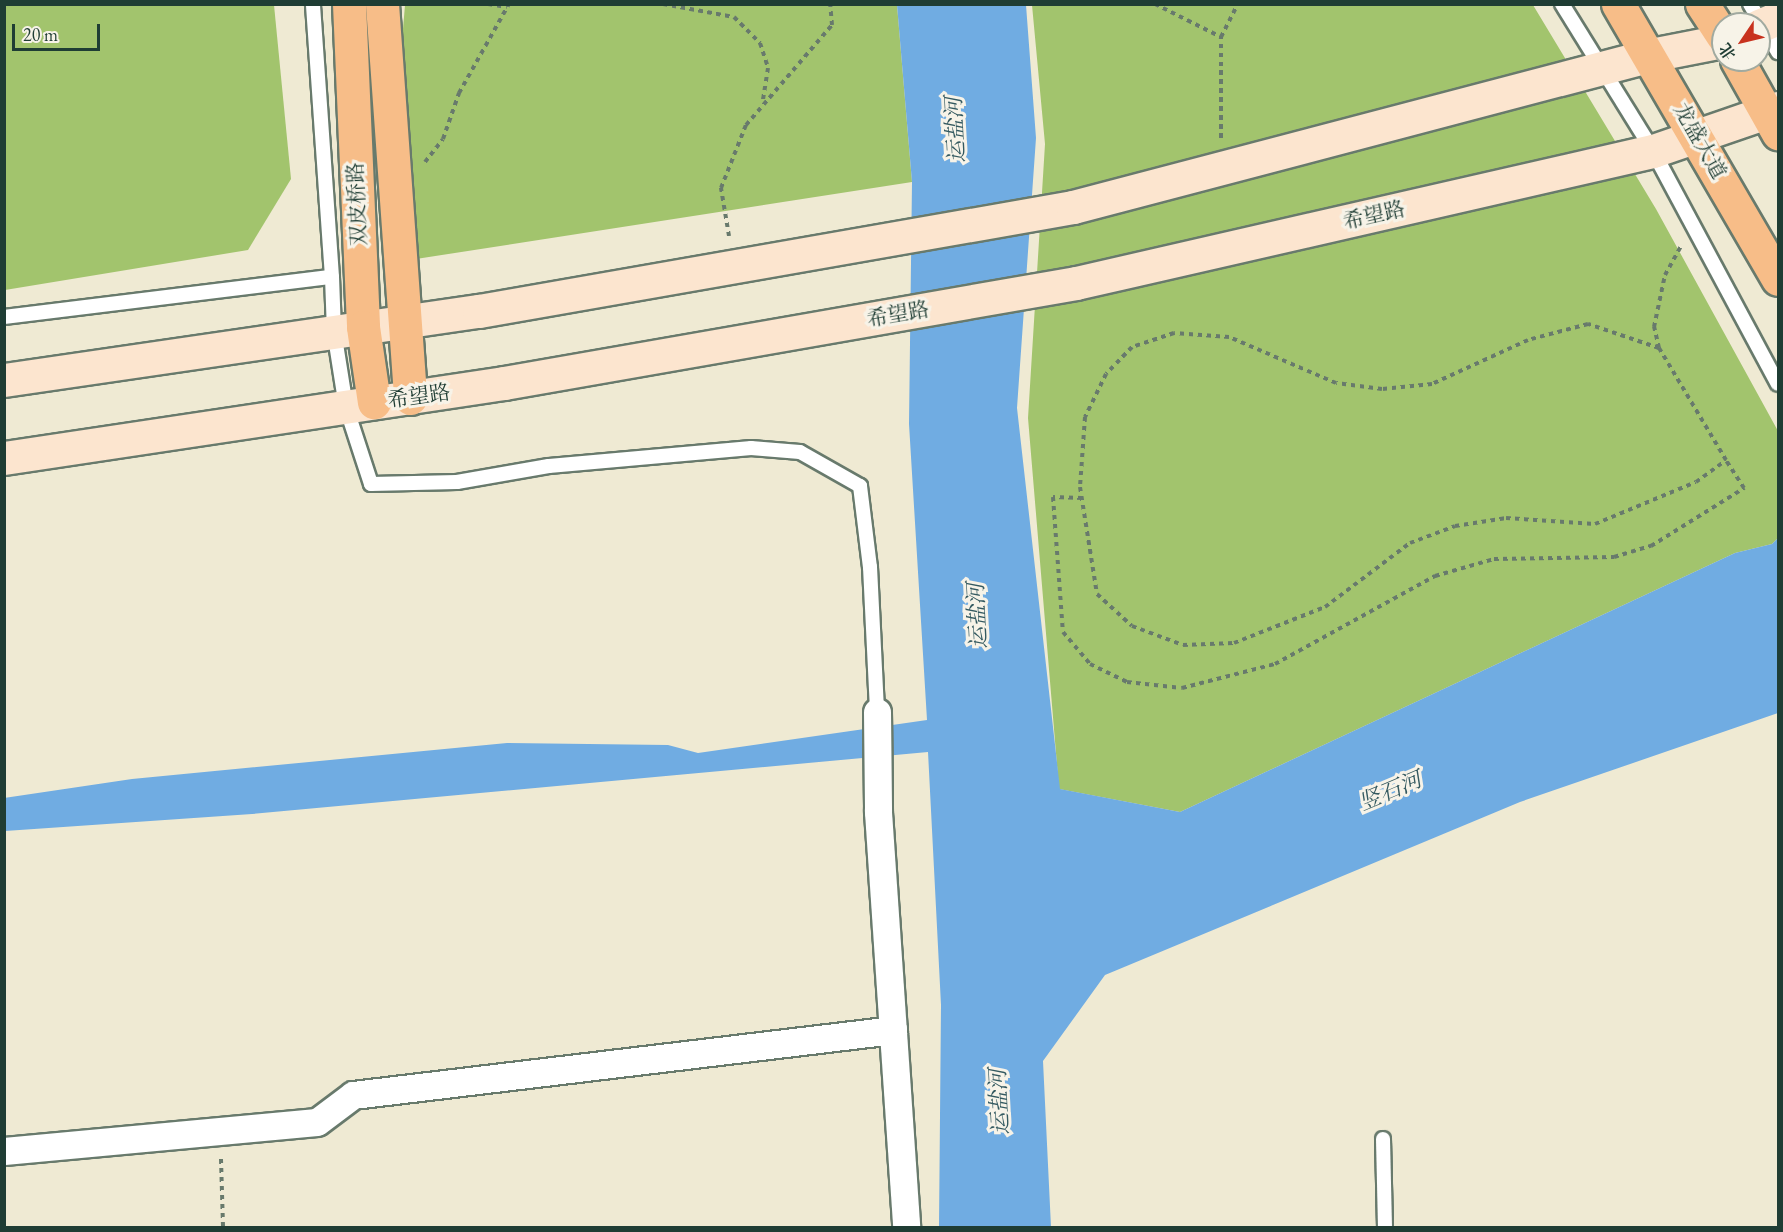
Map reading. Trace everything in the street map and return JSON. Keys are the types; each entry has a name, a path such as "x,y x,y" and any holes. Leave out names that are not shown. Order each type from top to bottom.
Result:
{"main road":[{"name":"双皮桥路","path":"350,4 348,329 360,405"},
{"name":"双皮桥路","path":"382,4 392,175 410,398"},
{"name":"龙盛大道","path":"1618,4 1651,54 1779,279"},
{"path":"1702,4 1711,18"},
{"path":"4,380 403,321 735,268 1073,207 1603,70 1651,54 1711,43"},
{"path":"1745,72 1775,118"},
{"name":"希望路","path":"4,458 410,398 1076,283 1653,151 1775,118"}],"street":[{"path":"877,712 893,1030 906,1227"},
{"path":"4,1151 318,1122 353,1095 893,1030"}],"lane":[{"path":"313,4 332,276 348,329"},
{"path":"1562,4 1653,151 1779,384"},
{"path":"4,317 332,276"},
{"path":"360,405 371,484 457,482 549,466 683,452 751,448 800,452 860,486 870,567 877,712"},
{"path":"1383,1139 1385,1227"}],"path":[{"path":"392,175 417,173 443,139 459,93 508,6 488,4"},
{"path":"663,4 734,17 760,43 768,68 763,101"},
{"path":"735,268 721,189 746,125 763,101 832,25 830,4"},
{"path":"1155,4 1221,37"},
{"path":"1221,168 1221,37 1238,4"},
{"path":"1082,498 1053,497 1063,632 1090,664 1127,682 1182,688 1275,664 1435,576 1494,559 1614,557 1651,546 1744,488 1659,348 1654,327 1665,275 1693,225"},
{"path":"1659,348 1588,324 1528,340 1432,384 1382,389 1336,383 1229,338 1173,333 1132,347 1106,374 1084,417 1082,498 1097,594 1132,626 1183,645 1234,643 1325,607 1410,543 1455,526 1506,518 1595,524 1696,482 1726,460"},
{"path":"220,1131 223,1227"}],"green space":[{"path":"274,5 291,179 248,250 5,290 5,6"},
{"path":"405,5 897,5 912,182 416,259 400,65"},
{"path":"1032,5 1533,5 1656,209 1778,431 1778,538 1772,544 1735,553 1180,812 1059,789 1028,418 1045,144"}],"water":[{"path":"897,5 1026,5 1036,138 1017,408 1060,789 1180,812 1735,553 1772,544 1778,538 1778,713 1520,802 1105,975 1043,1061 1051,1227 939,1227 941,1005 928,752 252,814 5,831 4,798 132,779 507,743 668,745 698,753 927,720 909,424 912,182"}],"water label":[{"name":"运盐河","path":"955,130"},
{"name":"运盐河","path":"977,616"},
{"name":"竖石河","path":"1390,791"},
{"name":"运盐河","path":"999,1102"}]}
